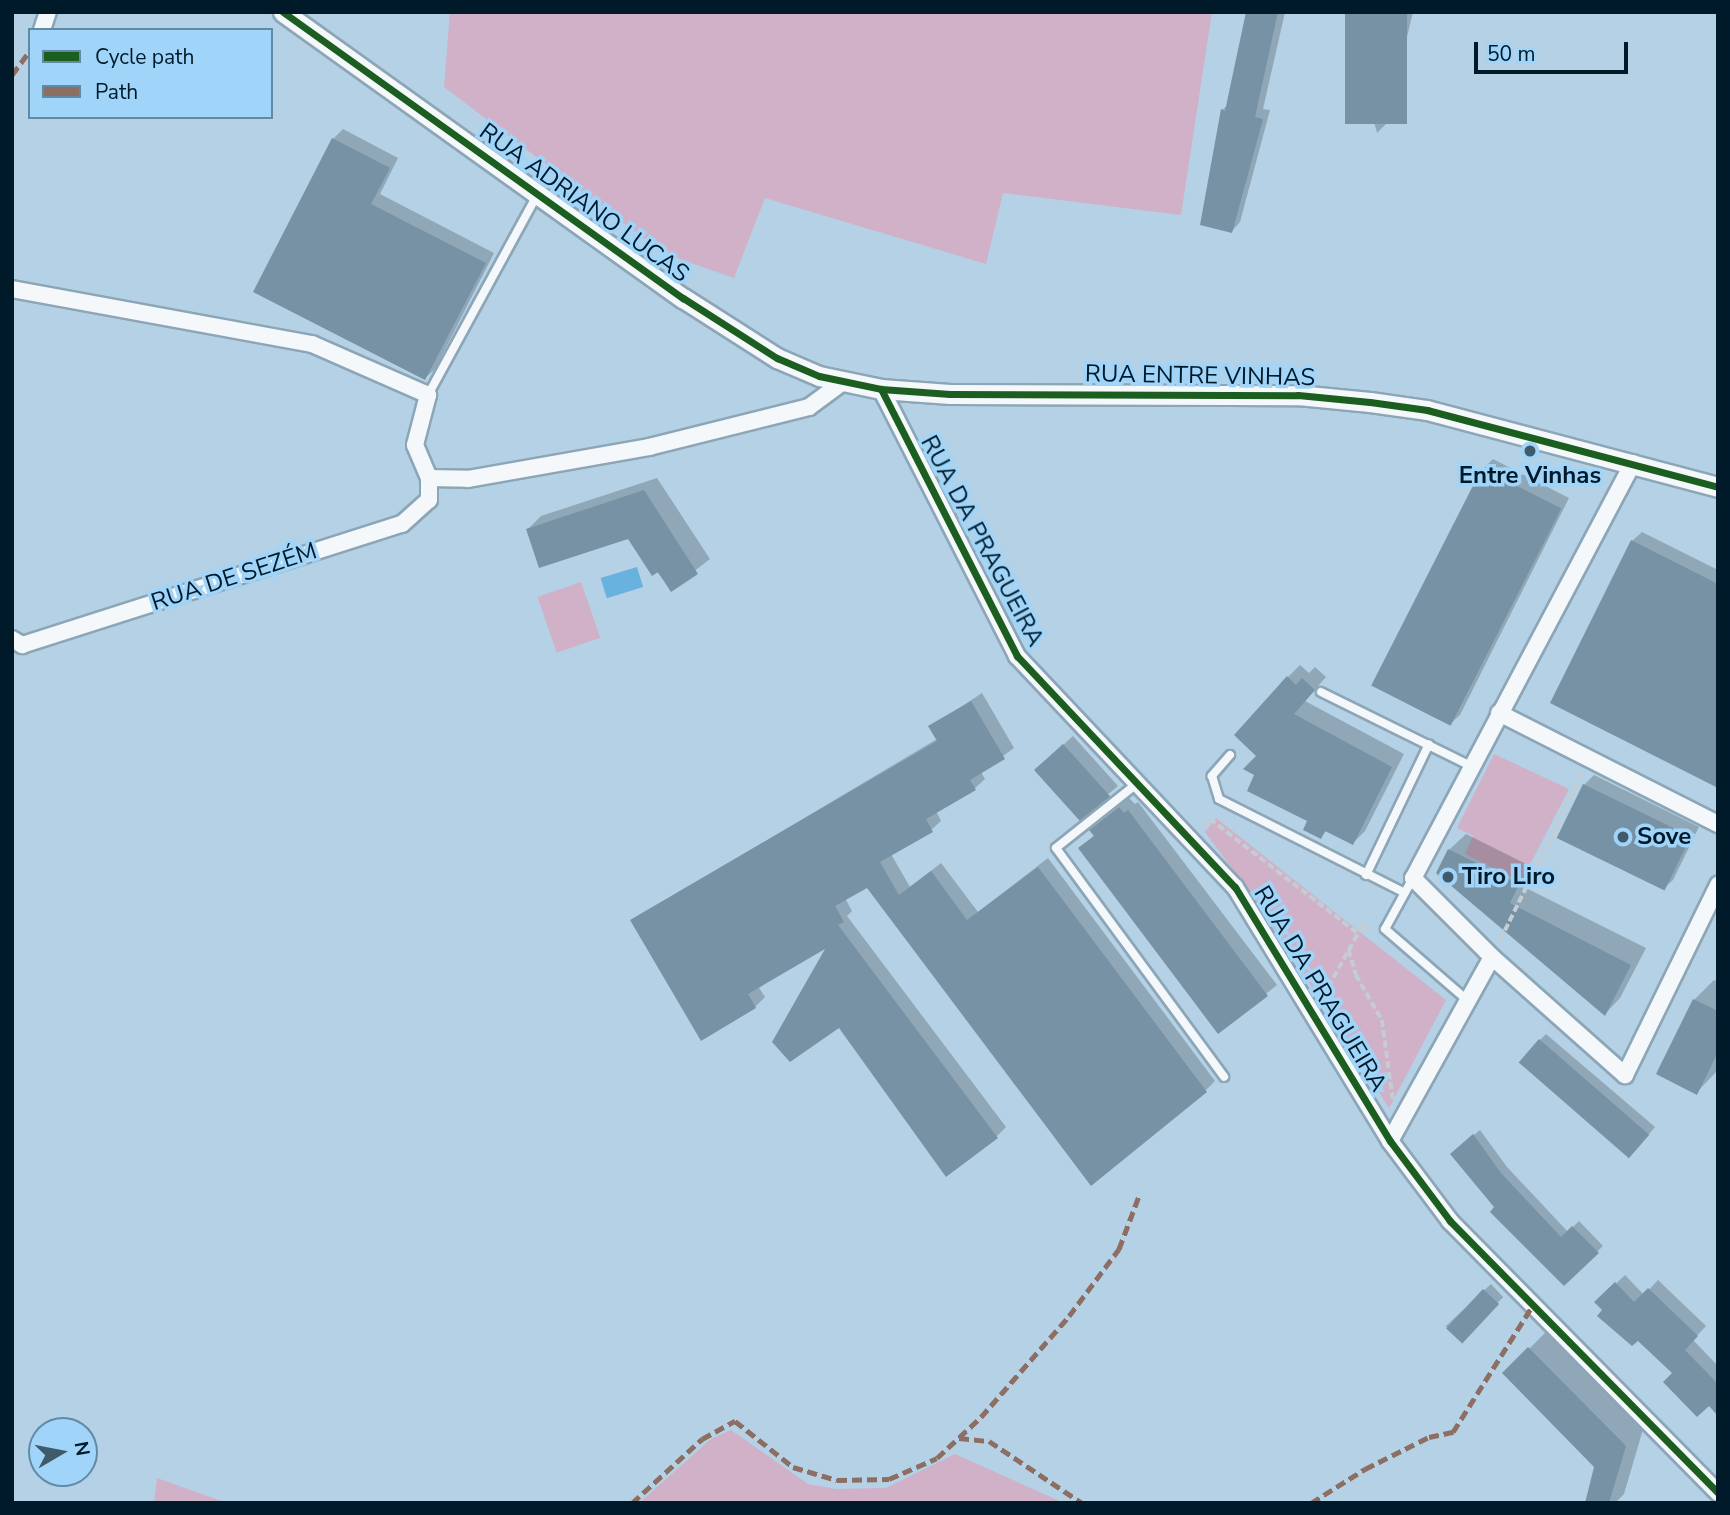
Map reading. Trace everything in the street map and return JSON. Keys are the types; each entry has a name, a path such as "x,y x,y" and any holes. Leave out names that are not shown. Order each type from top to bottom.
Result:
{"street":[{"name":"RUA ADRIANO LUCAS","path":"283,12 731,330 777,358 843,382 881,389"},
{"path":"12,289 312,344 428,395 415,445 429,478 468,479 649,447 808,407 843,382"},
{"name":"RUA ENTRE VINHAS","path":"881,389 950,394 1298,395 1427,410 1718,487"},
{"name":"RUA DA PRAGUEIRA","path":"881,389 1017,656 1139,782 1235,887 1391,1141 1450,1221 1718,1493"},
{"path":"1633,463 1500,713 1469,765 1413,878 1492,957 1625,1075 1718,885"},
{"name":"RUA DE SEZÉM","path":"12,639 22,645 402,524 429,500 429,478"},
{"path":"1500,713 1718,824"},
{"path":"1391,1141 1492,957"},
{"name":"RUA DA PRAGUEIRA","path":"1699,1475 1709,1503"}],"lane":[{"path":"428,395 538,193"},
{"path":"1321,692 1469,765"},
{"path":"1366,875 1429,744"},
{"path":"1230,755 1212,776 1219,799 1405,893"},
{"path":"1139,782 1056,848 1224,1077"},
{"path":"1413,878 1385,929 1467,1000"}],"path":[{"path":"1492,957 1589,759"},
{"path":"1190,837 1210,819 1359,934"},
{"path":"1313,1012 1362,926 1385,929"},
{"path":"1349,950 1356,975 1382,1020 1389,1094 1406,1117"}],"shaded area":[{"path":"450,12 1212,12 1181,215 1003,193 986,264 765,198 734,278 663,253 444,87"},
{"path":"581,582 600,638 557,653 538,597"},
{"path":"1494,754 1569,789 1521,882 1465,854 1473,836 1457,828"},
{"path":"1216,818 1446,1000 1389,1108 1257,902 1205,832"},
{"path":"731,1430 808,1484 836,1489 886,1488 955,1454 1064,1503 639,1503 711,1439"},
{"path":"157,1478 227,1503 154,1503"}],"water":[{"path":"637,567 643,587 607,598 601,578"}],"building":[{"path":"1246,12 1278,12 1255,117 1263,119 1232,233 1200,225 1221,109 1225,111"},
{"path":"1345,12 1407,12 1407,124 1345,124"},
{"path":"332,138 390,168 371,204 486,263 425,380 253,292"},
{"path":"1482,468 1561,508 1451,726 1371,685"},
{"path":"644,490 698,574 671,592 658,572 652,576 628,539 539,568 526,529"},
{"path":"1631,540 1718,584 1718,788 1550,703"},
{"path":"1287,676 1296,685 1302,678 1315,690 1294,714 1392,767 1353,845 1325,831 1321,839 1303,830 1307,821 1247,791 1254,775 1243,769 1256,756 1234,735"},
{"path":"971,701 1005,759 970,780 976,790 926,819 933,832 880,862 899,895 931,871 967,920 1038,867 1207,1092 1091,1186 867,888 835,906 844,922 838,925 998,1138 946,1177 839,1028 790,1062 772,1042 825,949 748,994 756,1008 701,1041 630,920 937,741 928,726"},
{"path":"1063,744 1111,797 1082,823 1034,770"},
{"name":"Sove","path":"1583,784 1691,837 1665,891 1557,838"},
{"path":"1119,807 1124,813 1128,810 1268,996 1218,1034 1078,848 1094,836 1089,830"},
{"path":"1448,849 1519,884 1510,903 1631,965 1605,1016 1436,873"},
{"path":"1693,999 1718,1011 1718,1052 1697,1095 1656,1074"},
{"path":"1539,1039 1649,1135 1629,1158 1519,1062"},
{"path":"1473,1134 1501,1173 1561,1237 1572,1226 1599,1253 1564,1286 1490,1212 1494,1207 1450,1154"},
{"path":"1615,1282 1634,1302 1648,1288 1698,1336 1685,1350 1718,1384 1718,1416 1709,1406 1697,1417 1663,1382 1672,1373 1638,1341 1632,1346 1597,1316 1602,1310 1594,1302"},
{"path":"1483,1289 1499,1304 1462,1343 1446,1328"},
{"path":"1528,1347 1626,1446 1609,1503 1585,1503 1594,1467 1502,1373"}],"marked path":[{"path":"12,75 28,53"},
{"path":"632,1503 702,1439 735,1421 793,1467 837,1480 889,1479 937,1458 981,1417 1069,1316 1119,1249 1140,1193"},
{"path":"1311,1503 1365,1469 1429,1437 1453,1432 1533,1305"},
{"path":"959,1438 989,1441 1082,1503"}],"cycle path":[{"path":"283,12 683,298 777,358 819,376 881,389 950,394 1298,395 1370,402 1427,410 1718,487"},
{"path":"881,389 1017,656 1235,887 1390,1141 1450,1221 1718,1493"}],"place":[{"name":"Entre Vinhas","path":"1530,451"},
{"name":"Sove","path":"1623,837"},
{"name":"Tiro Liro","path":"1448,877"}]}
